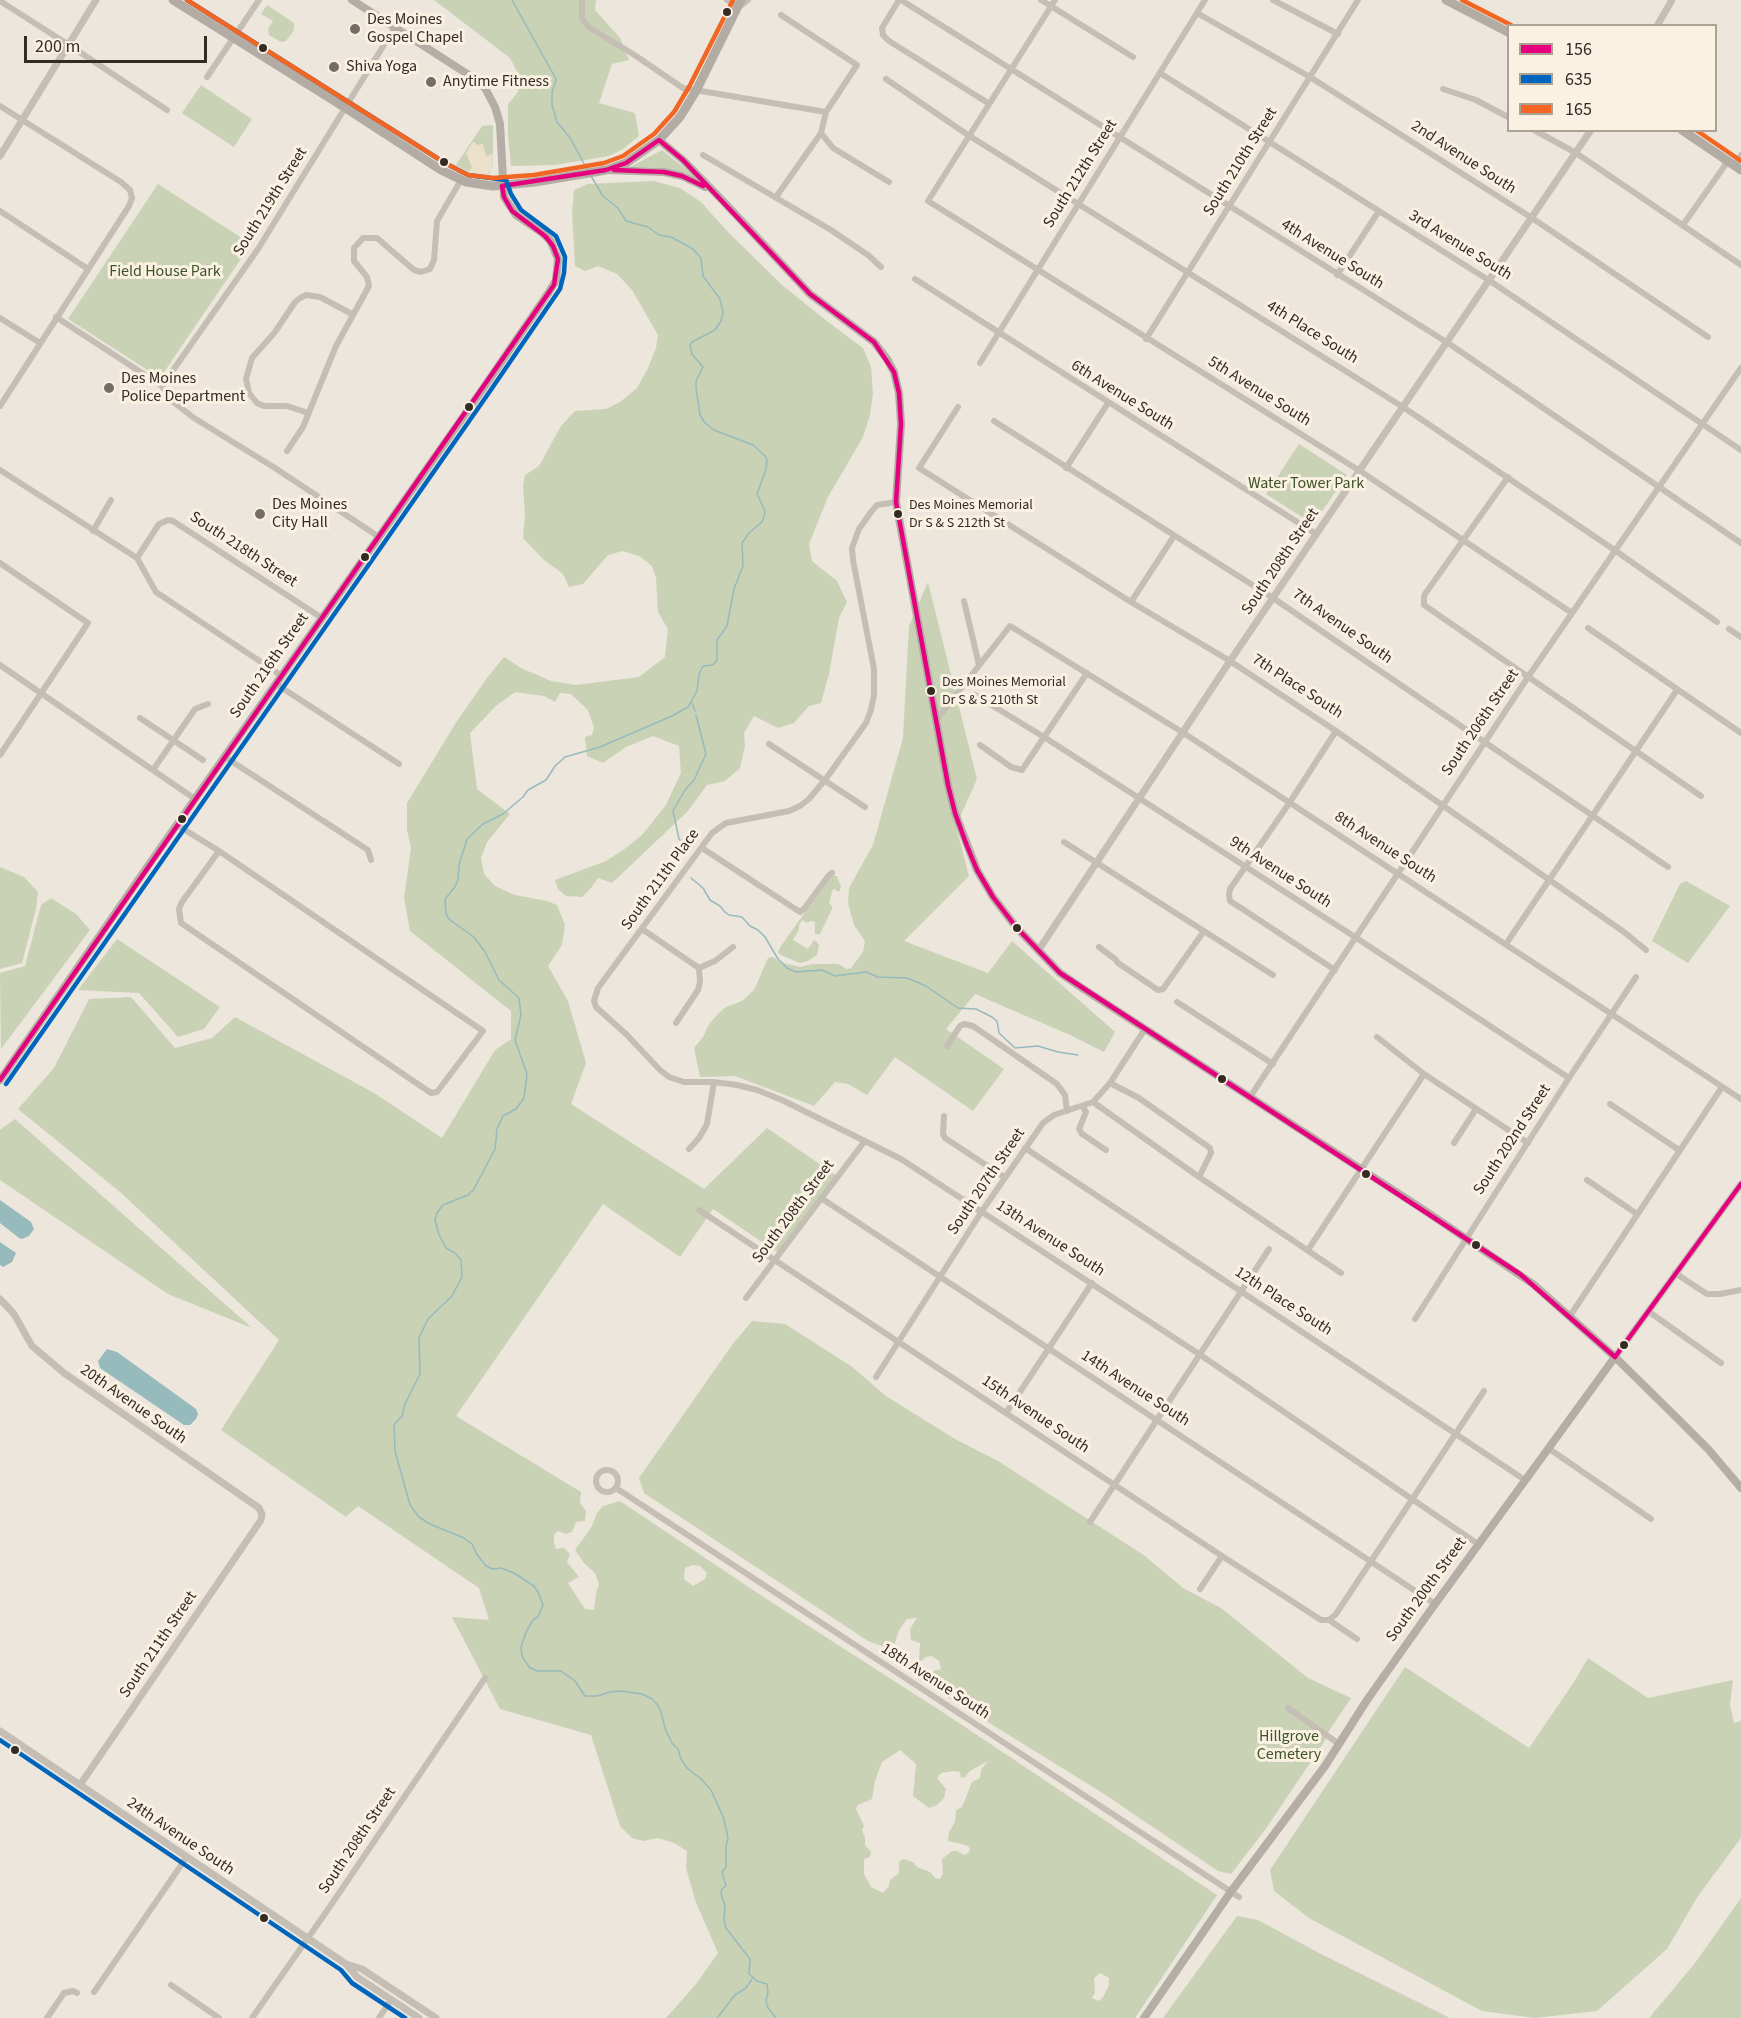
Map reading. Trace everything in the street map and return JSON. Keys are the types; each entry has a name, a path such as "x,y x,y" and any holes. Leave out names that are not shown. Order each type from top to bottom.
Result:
{"main road":[{"path":"173,0 430,164 461,180 483,186 502,186 606,170 626,163 659,140 680,117 696,91 740,4"},
{"path":"352,0 485,88 495,107 500,124 502,186"},
{"path":"1446,0 1507,31"},
{"path":"1685,132 1734,166"},
{"path":"659,140 683,160 810,294 868,337 887,359 894,372 901,409 896,502 948,785 955,813 977,870 993,897 1016,927 1060,973 1533,1284 1615,1357 1708,1449 1741,1488"},
{"path":"606,170 651,171 682,176 701,185 722,200"},
{"name":"South 216th Street","path":"0,1080 556,280 556,253 550,240 516,216 504,197 502,186"},
{"name":"South 200th Street","path":"1144,2018 1230,1893 1296,1806 1435,1604 1615,1357"}],"street":[{"path":"0,156 96,0"},
{"path":"207,77 259,0"},
{"path":"582,0 582,19 590,28 683,88 826,112"},
{"path":"727,0 740,4 748,0"},
{"path":"900,0 882,28 883,35 988,104"},
{"name":"4th Avenue South","path":"900,0 1448,343 1741,543"},
{"path":"1041,0 1053,3 1133,57"},
{"name":"South 212th Street","path":"980,363 1205,0"},
{"path":"1273,0 1338,34"},
{"name":"South 210th Street","path":"1146,339 1358,0"},
{"path":"1658,24 1672,0"},
{"path":"0,1 167,110"},
{"path":"968,135 1053,3"},
{"name":"2nd Avenue South","path":"1197,13 1310,77 1532,218 1708,337"},
{"path":"776,197 821,133 826,112 857,65 781,15"},
{"name":"South 219th Street","path":"162,386 264,241 395,27"},
{"name":"3rd Avenue South","path":"1160,73 1490,280 1741,450"},
{"name":"4th Place South","path":"886,79 968,135 1403,407 1616,550 1717,622"},
{"path":"1443,89 1476,100 1507,116"},
{"path":"0,106 121,182 131,194 129,206 0,406"},
{"path":"1538,132 1576,153 1741,265"},
{"name":"South 208th Street","path":"1038,951 1182,732 1590,132"},
{"path":"821,133 833,148 889,182"},
{"name":"5th Avenue South","path":"968,135 928,201 1360,471 1572,614"},
{"path":"703,155 839,235 881,267"},
{"path":"1683,225 1741,155"},
{"path":"287,451 303,427 331,356 369,285 368,277 353,258 354,248 369,237 377,238 414,270 421,272 430,269 434,261 437,221 461,180"},
{"path":"0,211 88,269"},
{"path":"1337,275 1379,211"},
{"name":"6th Avenue South","path":"915,279 1316,534"},
{"path":"308,413 287,405 264,406 256,403 249,393 246,379 252,358 300,298 320,297 352,314"},
{"path":"56,317 162,386 172,401 194,418 379,537"},
{"path":"0,318 40,343"},
{"name":"South 206th Street","path":"1250,1097 1528,677 1741,368"},
{"path":"1066,468 1108,403"},
{"name":"7th Place South","path":"958,407 919,468 1131,602 1230,661 1336,731 1624,932 1646,950"},
{"name":"7th Avenue South","path":"994,421 1273,598 1668,867"},
{"path":"0,470 137,558 156,592 282,675"},
{"path":"1508,477 1425,594 1425,605 1701,796"},
{"path":"93,531 111,500"},
{"name":"South 211th Place","path":"594,1001 598,988 712,833 726,824 789,811 800,806 825,780 866,723 874,695 874,669 852,548 859,529 877,505 896,502"},
{"name":"South 218th Street","path":"137,558 159,524 168,520 173,521 322,618"},
{"path":"1131,602 1174,536"},
{"path":"0,563 88,623 0,755"},
{"path":"937,719 979,665 964,601"},
{"name":"8th Avenue South","path":"979,665 1010,626 1182,732 1741,1099"},
{"path":"1588,628 1741,733"},
{"path":"1729,629 1741,637"},
{"path":"0,665 195,799"},
{"path":"980,745 1011,767 1022,770 1087,673"},
{"path":"276,684 399,764"},
{"path":"1506,944 1677,690"},
{"name":"9th Avenue South","path":"975,695 1355,937 1569,1078"},
{"path":"153,770 195,709 208,704"},
{"path":"140,718 203,760"},
{"path":"1335,969 1230,901 1229,895 1230,889 1336,731"},
{"path":"769,744 865,807"},
{"path":"225,757 368,850 371,860"},
{"path":"177,825 219,851 483,1030 440,1089 434,1094 181,923 179,909 182,902 219,851"},
{"path":"1064,842 1273,975"},
{"path":"702,848 800,912 832,873"},
{"path":"642,929 699,968"},
{"path":"1099,947 1158,990 1163,989 1204,930"},
{"path":"699,968 715,961 733,947"},
{"path":"676,1023 698,990 699,968"},
{"name":"South 202nd Street","path":"1415,1319 1636,977"},
{"name":"13th Avenue South","path":"594,1001 596,1007 669,1077 684,1082 714,1082 757,1090 901,1159 1199,1354 1478,1544"},
{"path":"1177,1002 1273,1064"},
{"path":"947,1046 960,1026 964,1024 973,1026 1057,1084 1065,1095 1067,1111"},
{"name":"South 207th Street","path":"876,1377 1025,1148 1048,1119 1093,1102 1110,1083 1145,1029"},
{"path":"1377,1037 1424,1074 1528,1143"},
{"path":"1308,1250 1424,1074"},
{"path":"688,1149 699,1138 707,1124 714,1082"},
{"path":"1110,1083 1139,1098 1210,1148 1211,1153 1199,1177"},
{"path":"1570,1316 1722,1087"},
{"path":"1093,1102 1341,1273"},
{"path":"1610,1104 1679,1150"},
{"path":"1083,1107 1086,1112 1079,1129 1082,1134 1106,1150"},
{"path":"1454,1143 1476,1109"},
{"path":"944,1116 943,1134 945,1138 1004,1178"},
{"name":"South 208th Street","path":"746,1298 864,1142"},
{"name":"12th Place South","path":"1025,1148 1525,1480"},
{"path":"1587,1180 1637,1214"},
{"name":"South 200th Street","path":"1615,1357 1741,1184"},
{"name":"14th Avenue South","path":"821,1197 1435,1604"},
{"name":"15th Avenue South","path":"699,1210 1222,1556 1321,1620 1329,1620 1357,1639"},
{"path":"1090,1522 1269,1249"},
{"path":"1675,1274 1707,1294 1741,1290"},
{"path":"1006,1413 1092,1283"},
{"name":"20th Avenue South","path":"0,1299 14,1314 32,1346 64,1373 259,1508 262,1514 261,1520"},
{"path":"1648,1311 1721,1363"},
{"path":"1329,1620 1336,1614 1484,1391"},
{"path":"1548,1448 1651,1518"},
{"name":"18th Avenue South","path":"616,1488 1239,1897"},
{"name":"South 211th Street","path":"80,1785 261,1520"},
{"path":"1200,1589 1222,1556"},
{"name":"South 208th Street","path":"252,2018 485,1678"},
{"path":"1288,1708 1339,1744"},
{"name":"24th Avenue South","path":"0,1731 308,1939 346,1964 362,1969 436,2018"},
{"path":"94,1992 186,1858"},
{"name":"24th Avenue South","path":"346,1964 357,1977 419,2018"},
{"path":"171,1985 219,2018"},
{"path":"47,2018 64,1993 73,1991 77,1993"},
{"path":"379,2018 391,2000"}],"green space":[{"path":"434,0 596,0 595,10 620,38 629,60 612,64 599,103 635,113 639,136 623,149 609,156 555,165 511,166 508,104 518,92 520,77 510,58"},
{"path":"267,5 294,23 294,30 286,41 281,42 269,35 268,29 273,21 261,14"},
{"path":"201,85 252,119 234,147 182,113"},
{"path":"493,125 493,165 490,173 477,176 456,165 482,126"},
{"path":"662,150 699,180 672,170 630,167"},
{"path":"654,181 680,188 701,202 781,284 863,348 871,367 873,394 870,415 863,437 828,497 809,544 812,561 837,581 847,602 839,618 829,674 821,703 809,706 794,723 778,728 754,716 744,733 745,745 740,768 725,781 707,785 687,812 612,883 598,878 582,897 566,896 558,889 555,880 606,861 642,835 666,805 681,773 679,746 653,736 626,747 603,763 587,756 585,737 592,735 594,728 588,710 571,694 560,693 555,702 544,696 515,692 496,706 470,733 477,789 510,814 487,842 481,858 484,874 495,886 515,895 557,905 565,925 562,945 548,966 568,1001 586,1063 571,1104 704,1189 767,1128 837,1176 780,1254 713,1209 680,1257 603,1204 456,1416 581,1492 580,1503 586,1511 585,1521 576,1522 572,1532 566,1534 558,1531 554,1535 554,1543 556,1549 564,1548 570,1554 567,1562 579,1577 568,1583 585,1609 594,1610 599,1584 595,1573 575,1550 603,1506 620,1501 1217,1895 1135,2018 666,2018 696,1984 718,1953 695,1900 686,1868 687,1851 674,1843 658,1838 643,1841 632,1838 620,1826 591,1735 500,1709 452,1617 489,1620 479,1588 358,1506 346,1517 221,1430 279,1340 120,1192 18,1109 54,1068 89,999 131,997 175,1048 212,1038 235,1017 374,1093 442,1138 495,1050 511,1039 511,1011 410,931 404,898 411,848 407,830 407,803 457,721 504,657 521,668 551,681 576,685 639,677 665,657 668,629 658,612 656,578 652,566 639,556 623,551 608,555 583,584 569,587 563,574 544,560 523,538 525,475 539,466 561,426 575,411 606,409 620,402 637,388 656,348 658,335 632,290 617,274 598,266 585,271 575,266 572,213 574,190 588,184","holes":["693,1565 700,1566 707,1573 705,1579 693,1586 684,1579 685,1568","900,1750 916,1764 913,1796 929,1808 937,1805 944,1798 946,1789 937,1778 941,1773 960,1772 961,1778 965,1777 970,1771 988,1761 981,1770 980,1778 972,1782 962,1807 956,1810 955,1822 949,1832 948,1841 966,1845 970,1848 969,1853 964,1855 952,1851 942,1859 943,1873 940,1879 917,1867 913,1862 903,1859 899,1862 899,1873 890,1880 889,1886 883,1893 871,1887 864,1874 864,1859 870,1857 871,1852 865,1845 862,1830 864,1826 856,1809 858,1805 872,1799 875,1781 882,1762","1100,1973 1109,1978 1109,1985 1099,2001 1092,1998 1095,1993 1094,1978"]},
{"name":"Field House Park","path":"158,184 251,244 160,378 68,319"},
{"name":"Water Tower Park","path":"1299,444 1347,475 1313,524 1266,494"},
{"path":"928,582 977,779 956,826 969,876 904,941 988,973 1012,941 1115,1032 1104,1052 975,994 946,1029 1004,1069 973,1111 895,1057 867,1095 848,1084 835,1082 814,1106 735,1076 700,1077 694,1048 719,1013 726,1007 742,1001 754,990 768,958 773,957 780,962 800,967 813,964 838,964 847,969 851,968 863,952 865,941 854,925 848,903 849,888 873,845 903,738 909,626"},
{"path":"0,867 24,877 38,892 22,963 0,969"},
{"path":"831,876 837,876 841,887 839,892 833,889 829,903 832,909 820,934 815,934 815,922 807,923 802,920 793,940 808,949 814,940 819,946 817,955 800,963 781,955 778,952 781,946"},
{"path":"1686,881 1730,906 1688,963 1652,941 1680,884"},
{"path":"51,898 76,914 90,930 1,1049 0,973 25,966 41,905"},
{"path":"117,939 220,1007 204,1029 178,1037 139,993 78,990"},
{"path":"15,1119 252,1328 168,1294 0,1180 0,1130"},
{"name":"Hillgrove Cemetery","path":"752,1321 785,1324 851,1366 886,1396 955,1439 998,1461 1145,1556 1183,1588 1221,1608 1308,1678 1351,1698 1265,1830 1231,1874 1218,1871 1101,1792 936,1690 933,1671 941,1669 939,1661 932,1656 926,1657 919,1663 920,1643 911,1640 910,1629 917,1618 907,1619 899,1630 895,1643 888,1648 868,1641 644,1493 639,1478 732,1345"},
{"path":"1588,1658 1648,1698 1733,1680 1730,1705 1734,1723 1741,1721 1741,1838 1698,1896 1667,1949 1597,2011 1535,2018 1482,2011 1309,1918 1274,1891 1270,1870 1405,1667 1529,1748"},
{"path":"1741,1898 1741,2018 1649,2018 1695,1963"},
{"path":"1237,1916 1258,1920 1450,2018 1163,2018"}],"shaded area":[{"path":"475,142 476,145 483,144 486,156 493,154 492,170 484,176 468,173 472,167 466,153"}],"water":[{"path":"0,1200 31,1222 34,1229 29,1236 19,1238 0,1223"},
{"path":"0,1242 16,1253 12,1262 3,1267 0,1265"},
{"path":"107,1349 117,1352 196,1409 198,1414 196,1419 190,1425 184,1425 100,1368 98,1361"}],"waterway":[{"path":"512,0 555,77 552,105 557,122 570,138 587,169"},
{"path":"591,176 603,196 618,208 626,221 648,227 659,235 671,237 693,249 701,258 703,276 720,299 723,312 721,321 715,330 690,345 692,354 703,367 696,381 700,415 705,423 714,430 753,445 765,456 766,469 757,494 765,514 762,522 749,533 742,543 743,566 734,589 727,626 717,640 717,660 713,665 703,666 699,674 697,691 688,707 600,747 565,757 555,766 546,780 528,790 503,814 483,824 467,839 459,865 458,880 445,899 446,914 450,920 474,937 485,952 499,980 519,998 521,1015 515,1040 527,1074 524,1098 516,1109 503,1116 497,1129 495,1149 474,1189 468,1195 443,1205 437,1213 435,1220 439,1235 446,1248 461,1260 462,1277 452,1296 428,1319 419,1338 420,1374 405,1404 402,1416 394,1425 395,1451 410,1505 419,1517 464,1538 472,1544 486,1566 514,1573 534,1586 538,1592 543,1605 538,1617 533,1620 526,1632 521,1647 522,1656 529,1667 537,1671 561,1671 575,1681 585,1696 620,1691 642,1694 656,1703 666,1731 678,1749 681,1759 687,1768 711,1790 724,1819 728,1838 726,1867 722,1872 726,1886 722,1889 721,1894 725,1906 726,1928 750,1959 749,1974 757,1981 767,1984 766,2001 768,2008 776,2018"},
{"path":"692,703 695,711"},
{"path":"690,850 679,839 673,811 685,790 694,780 706,754 696,715"},
{"path":"691,878 703,888 710,900 725,912 742,917 750,926 758,930 787,968 796,972 822,970 835,976 866,972 878,977 907,978 926,986 958,1008 976,1009 992,1017 997,1021 999,1033 1015,1048 1038,1046 1078,1055"},
{"path":"717,2018 735,1995 746,1988 752,1979"}],"transit line":[{"name":"635","path":"6,1084 488,394 560,289 564,273 565,257 556,236 521,210 506,180 468,175 445,163 187,0"},
{"name":"165","path":"187,0 445,163 468,175 493,178 534,175 604,163 623,156 654,134 674,112 689,87 733,0"},
{"name":"165","path":"1462,0 1509,24"},
{"name":"165","path":"1699,132 1741,161"},
{"name":"156","path":"502,186 606,170 626,163 659,140 683,160 810,294 874,342 894,372 899,393 901,424 896,502 948,785 967,846 977,870 993,897 1016,927 1060,973 1520,1274 1615,1357"},
{"name":"156","path":"614,170 664,172 682,176 703,186"},
{"name":"156","path":"0,1080 554,285 558,259 553,246 545,236 512,211 504,197 502,186"},
{"name":"156","path":"1615,1357 1741,1184"},
{"name":"635","path":"0,1740 341,1970 352,1983 405,2018"}],"place":[{"name":"Des Moines Gospel Chapel","path":"355,29"},
{"name":"Shiva Yoga","path":"334,67"},
{"name":"Anytime Fitness","path":"431,82"},
{"name":"Des Moines Police Department","path":"109,388"},
{"name":"Des Moines City Hall","path":"260,514"},
{"name":"Des Moines Memorial Dr S & S 212th St","path":"898,514"},
{"name":"Des Moines Memorial Dr S & S 210th St","path":"931,691"}]}
